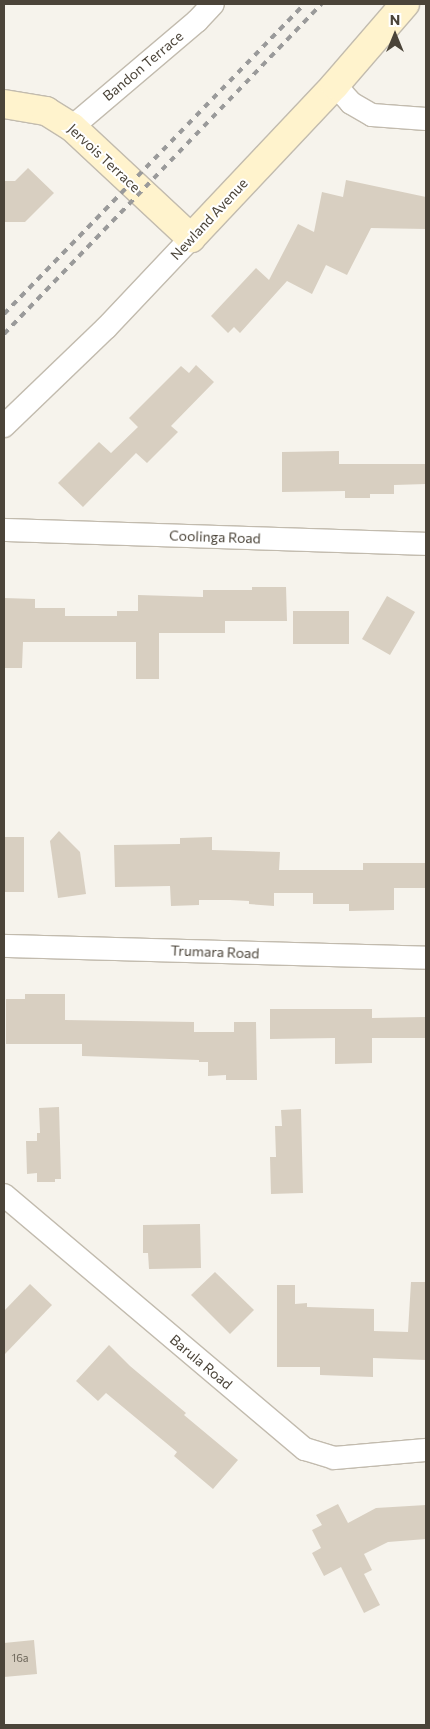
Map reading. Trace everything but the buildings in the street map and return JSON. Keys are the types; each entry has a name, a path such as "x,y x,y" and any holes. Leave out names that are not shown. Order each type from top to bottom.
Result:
{"street":[{"name":"Bandon Terrace","path":"72,127 197,21 213,4"},
{"name":"Newland Avenue","path":"4,426 112,322 334,85 406,4"},
{"path":"334,85 351,103 372,115 426,119"},
{"name":"Jervois Terrace","path":"4,104 46,111 72,127 191,238"},
{"name":"Coolinga Road","path":"4,530 426,544"},
{"name":"Trumara Road","path":"4,946 426,958"},
{"name":"Barula Road","path":"4,1195 305,1450 334,1458 426,1450"}],"railway":[{"path":"4,314 304,4"},
{"path":"4,334 322,4"}]}
